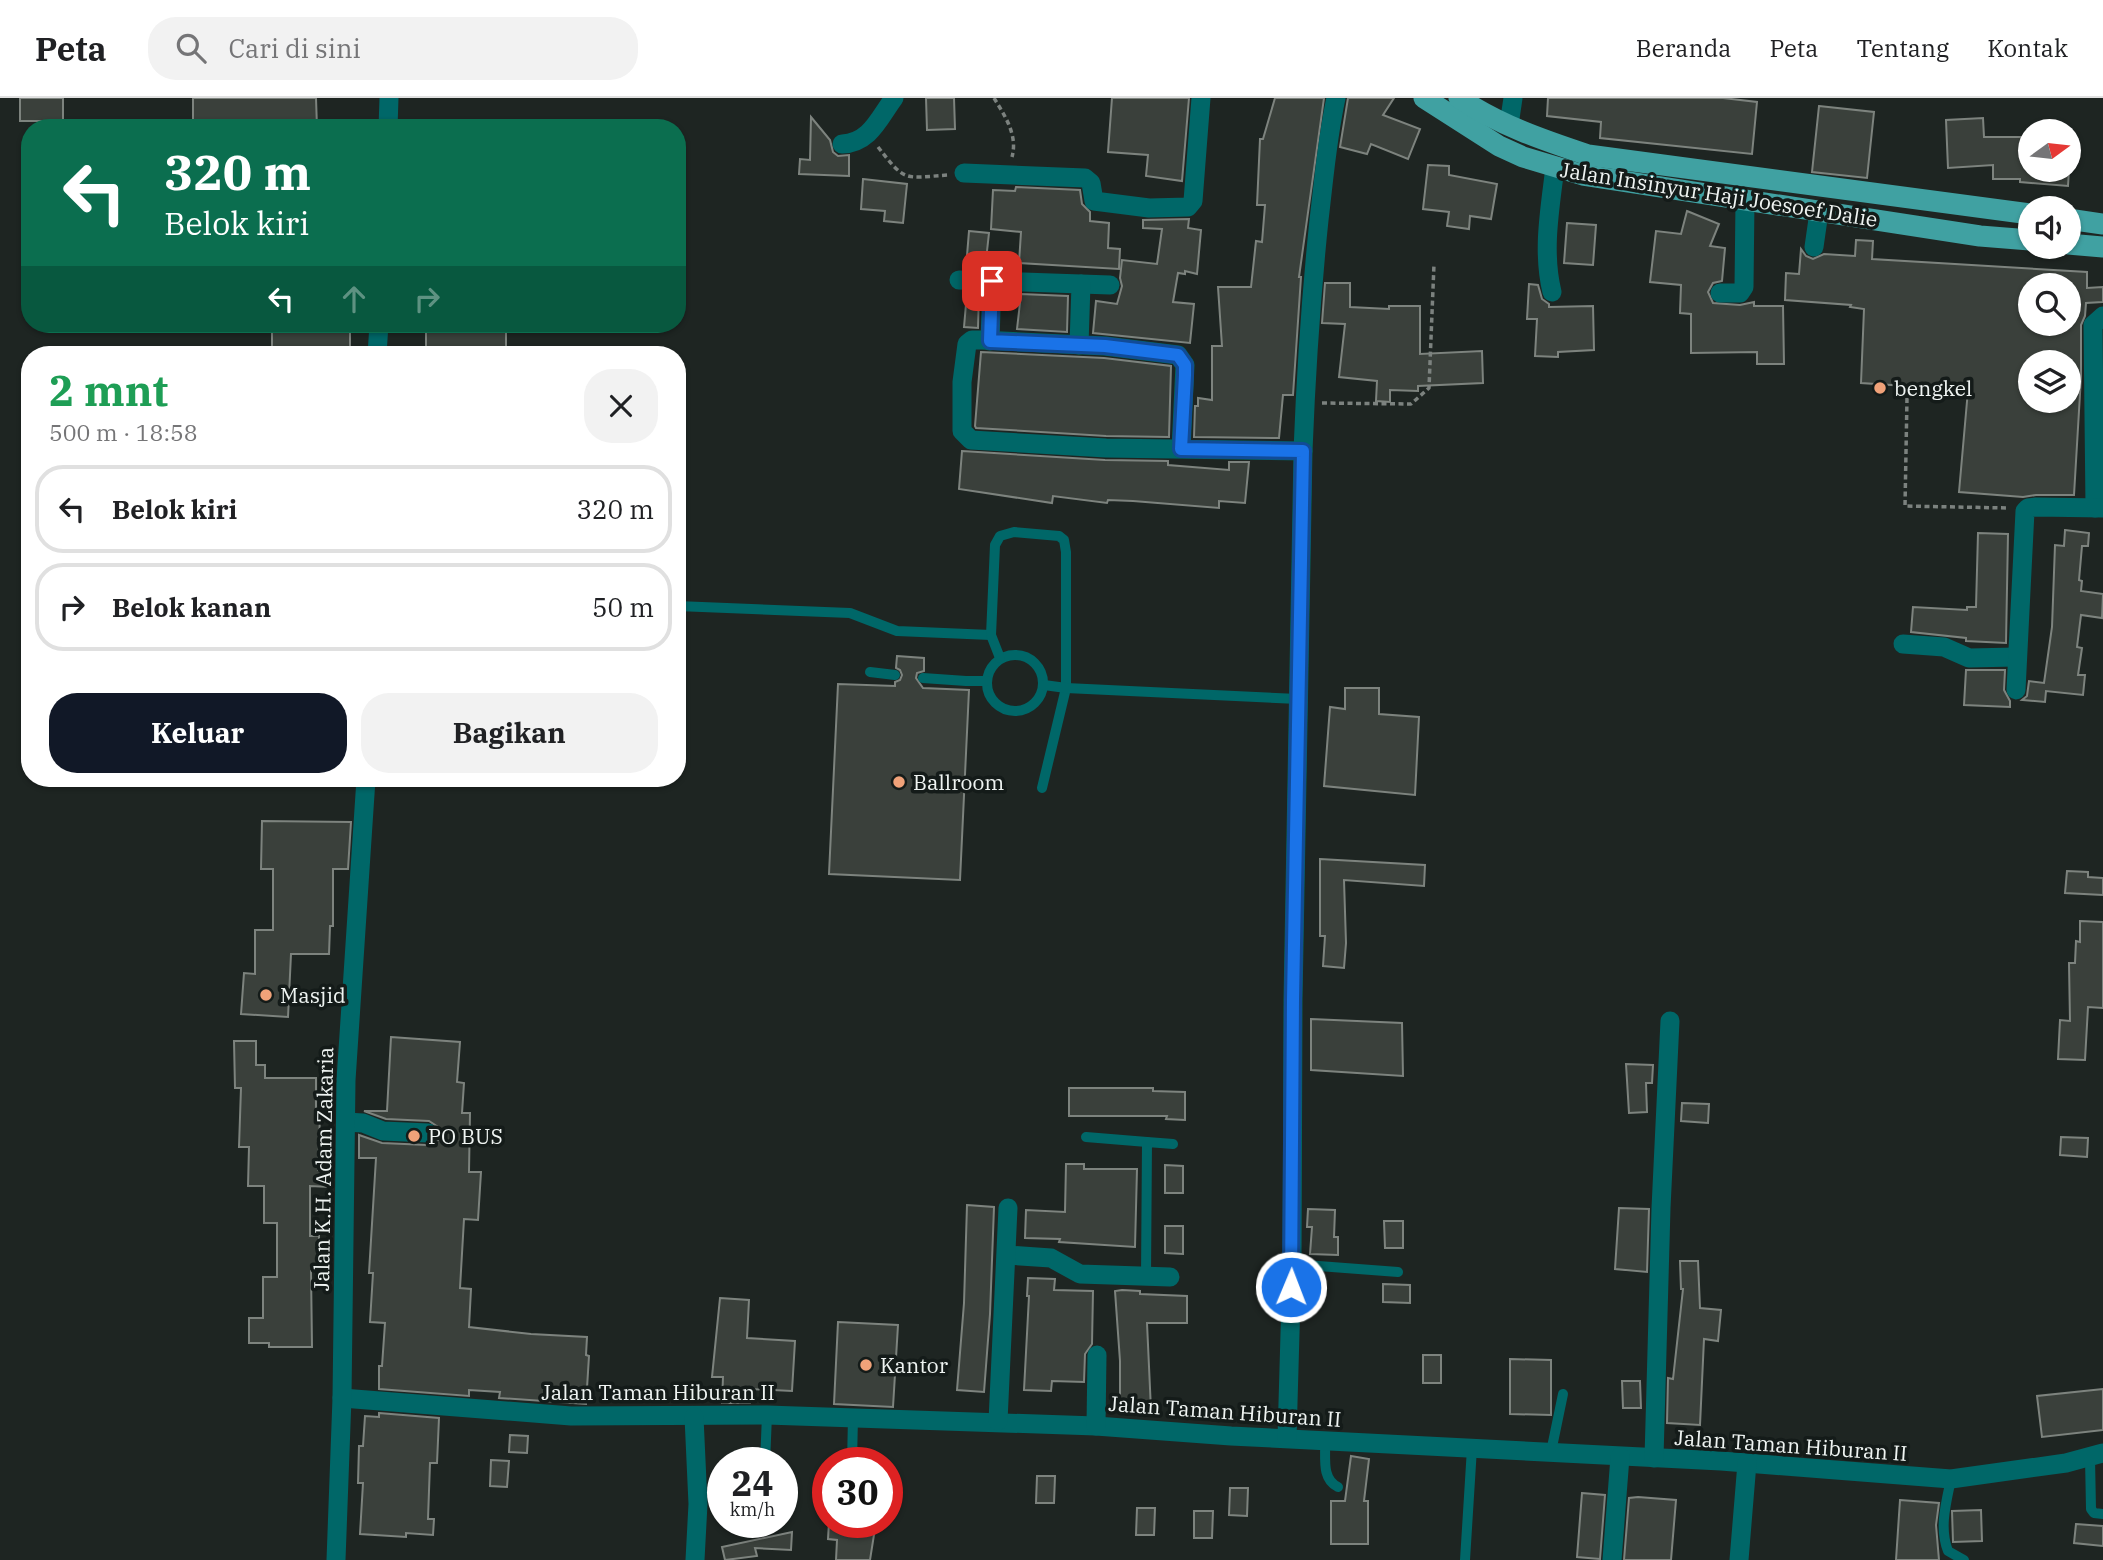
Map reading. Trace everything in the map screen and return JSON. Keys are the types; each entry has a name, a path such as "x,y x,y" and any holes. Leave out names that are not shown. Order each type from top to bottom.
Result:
{"main road":[{"name":"Jalan Insinyur Haji Joesoef Dalie","path":"1424,98 1499,146 1523,157 1613,181 1980,236 2018,239"},
{"name":"Jalan Insinyur Haji Joesoef Dalie","path":"1460,98 1476,110 1530,135 1588,155 2018,213"},
{"path":"2081,221 2103,224"},
{"path":"2081,245 2103,247"}],"street":[{"path":"388,119 389,98"},
{"path":"842,144 856,143 868,135 894,98"},
{"path":"964,173 1086,178 1091,183 1096,202 1149,208 1188,207 1193,201 1201,98"},
{"path":"1287,1438 1292,1264 1303,451 1317,242 1328,134 1336,98"},
{"path":"1509,125 1513,98"},
{"path":"1552,292 1548,277 1547,241 1555,167"},
{"path":"1720,293 1740,293 1744,287 1745,201"},
{"path":"1814,247 1819,212"},
{"path":"959,280 1110,285"},
{"path":"990,341 992,281"},
{"path":"1079,345 1081,284"},
{"path":"2016,690 2024,515 2028,509 2099,508 2093,325 2103,316"},
{"path":"1181,449 1185,375 1182,359 1178,355 1079,345 972,340 968,344 962,382 962,430 968,439 1094,448 1303,451"},
{"path":"1903,645 1944,647 1969,658 2017,657"},
{"name":"Jalan K.H. Adam Zakaria","path":"336,1560 349,1020 366,787"},
{"path":"1654,1458 1661,1209 1670,1021"},
{"path":"346,1122 362,1123 383,1131 428,1133"},
{"path":"998,1422 1008,1208"},
{"path":"1007,1255 1051,1258 1080,1274 1170,1277"},
{"path":"1096,1426 1097,1355"},
{"name":"Jalan Taman Hiburan II","path":"342,1398 559,1415 767,1415 1096,1426 1747,1463 1950,1484 2095,1459"},
{"path":"694,1417 698,1504 695,1560"},
{"path":"1612,1560 1620,1457"},
{"path":"1739,1560 1747,1463"}],"lane":[{"path":"1000,659 990,635 995,545 1000,536 1014,533 1059,536 1064,540 1066,552 1066,688 1042,788"},
{"path":"686,606 850,613 897,631 990,635"},
{"path":"1009,655 1026,656 1039,668 1044,685 1037,701 1030,707 1013,711 997,705 991,698 987,681 993,664 1000,659 1009,655"},
{"path":"870,672 895,675"},
{"path":"923,678 987,681"},
{"path":"1044,685 1298,699"},
{"path":"1086,1137 1173,1144"},
{"path":"1146,1277 1147,1142"},
{"path":"1292,1264 1398,1272"},
{"path":"1551,1452 1563,1394"},
{"path":"766,1447 767,1415"},
{"path":"852,1447 853,1417"},
{"path":"1325,1441 1327,1476 1331,1483 1338,1486"},
{"path":"1465,1560 1472,1448"},
{"path":"2095,1459 2091,1509 2094,1513 2103,1514"},
{"path":"1950,1484 1945,1510 1944,1541 1948,1551 1964,1560"}],"path":[{"path":"994,98 1009,123 1015,147 1008,176"},
{"path":"868,135 897,173 908,177 964,173"},
{"path":"1306,402 1411,404 1429,388 1434,264"},
{"path":"1907,398 1905,506 2028,509"}],"building":[{"path":"20,98 63,98 63,119 20,121"},
{"path":"193,98 316,98 317,119 193,119"},
{"path":"926,98 954,98 955,129 927,130"},
{"path":"1112,98 1189,98 1182,181 1146,176 1148,155 1108,152"},
{"path":"1275,98 1324,98 1299,277 1293,395 1283,395 1279,438 1194,437 1195,406 1198,406 1198,398 1212,400 1212,346 1222,346 1218,287 1251,287 1256,241 1262,242 1265,205 1257,205 1260,139 1263,139"},
{"path":"1348,98 1394,98 1383,115 1420,129 1408,159 1371,144 1367,154 1340,147"},
{"path":"1548,98 1723,98 1757,102 1752,154 1600,138 1601,122 1547,116"},
{"path":"1819,106 1874,112 1867,178 1812,172"},
{"path":"811,117 830,140 833,152 838,156 849,155 849,176 799,174 800,159 810,160"},
{"path":"1983,118 1984,137 2018,137 2018,179 1993,179 1993,165 1948,168 1946,120"},
{"path":"1428,165 1449,166 1449,175 1497,184 1491,219 1470,216 1469,229 1447,226 1449,212 1423,209"},
{"path":"863,179 907,184 903,223 884,221 885,211 861,209"},
{"path":"2020,182 2068,182 2068,186"},
{"path":"1016,187 1080,190 1082,204 1090,212 1090,221 1109,223 1108,248 1120,249 1119,269 1019,263 1021,232 991,229 993,190 1015,191"},
{"path":"1687,211 1719,224 1710,246 1725,248 1722,281 1713,283 1708,292 1713,303 1740,305 1754,302 1754,306 1783,306 1784,364 1757,364 1757,352 1691,353 1691,314 1680,313 1681,285 1650,282 1656,231 1681,234"},
{"path":"1189,219 1188,228 1201,230 1197,274 1185,271 1185,274 1178,273 1173,302 1194,304 1190,343 1093,333 1096,301 1117,304 1122,286 1122,260 1157,264 1162,229 1143,228 1143,220"},
{"path":"1567,223 1596,225 1593,265 1564,263"},
{"path":"969,231 989,233 985,269 966,268"},
{"path":"1856,240 1873,241 1872,259 2087,272 2087,288 2103,287 2103,302 2086,303 2081,325 2081,273 2018,273 2018,336 2081,336 2081,350 2018,350 2018,413 2079,413 2074,495 2023,497 1959,492 1968,390 1861,383 1864,309 1850,307 1851,305 1785,300 1786,273 1799,274 1801,249 1806,256 1813,259 1824,254 1855,256"},
{"path":"1325,283 1350,283 1350,307 1389,309 1389,306 1420,306 1420,354 1482,351 1483,383 1418,386 1418,391 1390,390 1390,402 1376,401 1377,381 1339,377 1345,324 1322,323"},
{"path":"1529,284 1538,285 1542,299 1549,307 1593,306 1594,350 1558,352 1558,357 1535,356 1537,319 1527,319"},
{"path":"967,293 979,293 978,328 964,327"},
{"path":"1021,294 1068,296 1067,332 1017,329"},
{"path":"272,333 350,333 350,346 272,346"},
{"path":"426,333 506,333 506,346 426,346"},
{"path":"981,352 1104,358 1171,366 1169,437 976,428"},
{"path":"962,451 1168,461 1168,465 1229,470 1229,462 1249,462 1245,503 1219,501 1219,508 1133,501 1108,500 1107,503 1053,496 1052,503 959,489"},
{"path":"2065,530 2089,533 2088,546 2082,546 2079,580 2082,581 2081,591 2103,594 2102,618 2081,615 2077,647 2082,648 2078,675 2085,675 2083,695 2046,691 2045,702 2022,700 2027,696 2029,681 2044,683 2052,627 2055,545 2064,546"},
{"path":"1978,533 2008,534 2006,643 1966,641 1966,638 1911,632 1913,607 1967,610 1967,607 1976,607"},
{"name":"Ballroom","path":"897,656 924,658 924,671 917,673 916,678 923,688 969,690 960,880 829,874 838,684 895,686 895,682 900,680 902,675 896,668"},
{"path":"1966,670 2005,670 2004,690 2010,707 1964,705"},
{"path":"1345,688 1379,688 1379,714 1419,717 1415,795 1324,786 1330,707 1345,709"},
{"path":"262,821 351,822 348,869 333,869 333,926 330,926 329,954 291,954 288,1017 241,1014 244,973 255,974 255,930 273,930 273,869 261,869"},
{"path":"1320,859 1425,865 1424,886 1344,880 1344,968 1323,966 1325,936 1320,936"},
{"path":"2067,871 2088,872 2088,877 2103,878 2103,895 2065,893"},
{"path":"2080,921 2103,922 2103,1008 2088,1007 2085,1060 2058,1059 2060,1020 2070,1021 2069,963 2075,963 2076,941 2080,942"},
{"path":"1311,1019 1402,1023 1403,1076 1311,1070"},
{"path":"391,1037 460,1042 457,1082 464,1083 462,1113 470,1113 469,1172 481,1172 478,1220 464,1219 460,1288 471,1289 469,1327 587,1337 586,1355 589,1356 586,1404 499,1398 500,1392 469,1390 469,1396 379,1389 385,1323 370,1322 373,1273 369,1273 376,1158 359,1158 359,1135 382,1143 427,1145 438,1140 440,1133 438,1127 429,1121 386,1119 364,1111 387,1111"},
{"path":"234,1041 256,1041 256,1065 265,1065 265,1078 316,1078 316,1116 320,1116 318,1170 331,1170 330,1187 310,1186 310,1236 319,1236 319,1271 311,1271 312,1347 269,1347 269,1343 249,1343 249,1318 263,1318 263,1277 277,1277 277,1223 264,1223 264,1186 248,1186 249,1147 239,1147 241,1088 235,1088"},
{"path":"1626,1064 1653,1065 1652,1083 1646,1083 1647,1112 1629,1113"},
{"path":"1069,1088 1153,1088 1153,1091 1185,1092 1185,1120 1166,1119 1167,1116 1069,1116"},
{"path":"1682,1103 1709,1104 1708,1123 1681,1121"},
{"path":"2061,1137 2088,1138 2087,1157 2060,1155"},
{"path":"1066,1164 1084,1164 1084,1169 1137,1169 1135,1247 1025,1238 1026,1210 1065,1212"},
{"path":"1165,1165 1183,1166 1183,1193 1165,1193"},
{"path":"967,1205 994,1207 984,1392 957,1390 964,1303"},
{"path":"1619,1208 1649,1209 1647,1272 1615,1269"},
{"path":"1308,1209 1335,1210 1334,1237 1338,1237 1338,1255 1310,1254 1312,1227 1307,1227"},
{"path":"1384,1221 1403,1221 1403,1248 1385,1248"},
{"path":"1165,1226 1183,1226 1183,1254 1165,1253"},
{"path":"1680,1261 1698,1261 1700,1308 1721,1310 1718,1341 1704,1339 1700,1425 1667,1423 1668,1378 1673,1379 1683,1289"},
{"path":"1028,1278 1055,1279 1054,1290 1093,1291 1092,1344 1085,1354 1084,1382 1052,1381 1051,1391 1024,1390"},
{"path":"1383,1284 1410,1285 1410,1303 1383,1302"},
{"path":"1115,1291 1140,1291 1140,1294 1187,1296 1187,1323 1147,1323 1151,1410 1120,1410"},
{"path":"720,1298 749,1300 747,1338 795,1341 792,1391 751,1389 750,1403 722,1403 723,1377 712,1377"},
{"name":"Kantor","path":"838,1322 898,1325 893,1407 834,1404"},
{"path":"1423,1355 1441,1355 1441,1383 1423,1383"},
{"path":"1510,1359 1551,1360 1551,1415 1510,1414"},
{"path":"1622,1381 1640,1381 1641,1408 1623,1408"},
{"path":"2103,1389 2103,1430 2042,1437 2037,1396"},
{"path":"379,1413 439,1418 437,1463 430,1463 428,1519 434,1519 433,1535 406,1533 406,1537 360,1534 363,1483 358,1483 359,1446 363,1446 365,1416 379,1417"},
{"path":"510,1435 528,1436 527,1453 509,1452"},
{"path":"1351,1456 1369,1459 1364,1501 1368,1501 1368,1544 1331,1544 1331,1501 1345,1501"},
{"path":"491,1460 509,1461 507,1487 490,1486"},
{"path":"1037,1476 1055,1476 1054,1503 1036,1503"},
{"path":"1230,1488 1248,1488 1247,1516 1229,1515"},
{"path":"1582,1493 1605,1495 1600,1559 1577,1557"},
{"path":"1629,1498 1676,1500 1671,1560 1624,1560"},
{"path":"1900,1500 1939,1503 1936,1525 1939,1560 1896,1560"},
{"path":"1137,1508 1155,1508 1154,1535 1136,1535"},
{"path":"1981,1510 1982,1541 1953,1542 1952,1511"},
{"path":"1194,1511 1213,1511 1212,1538 1194,1538"},
{"path":"2076,1524 2103,1526 2103,1546 2074,1543"},
{"path":"764,1538 792,1538 791,1550 755,1548 757,1556 725,1560 722,1547"},
{"path":"873,1538 870,1560 836,1560 837,1540 828,1539"}],"place":[{"name":"bengkel","path":"1880,388"},
{"name":"Ballroom","path":"899,782"},
{"name":"Masjid","path":"266,995"},
{"name":"PO BUS","path":"414,1136"},
{"name":"Kantor","path":"866,1365"}],"route":[{"path":"992,281 990,341 1105,346 1178,355 1185,365 1181,449 1303,451 1293,1000 1291,1287"}]}
